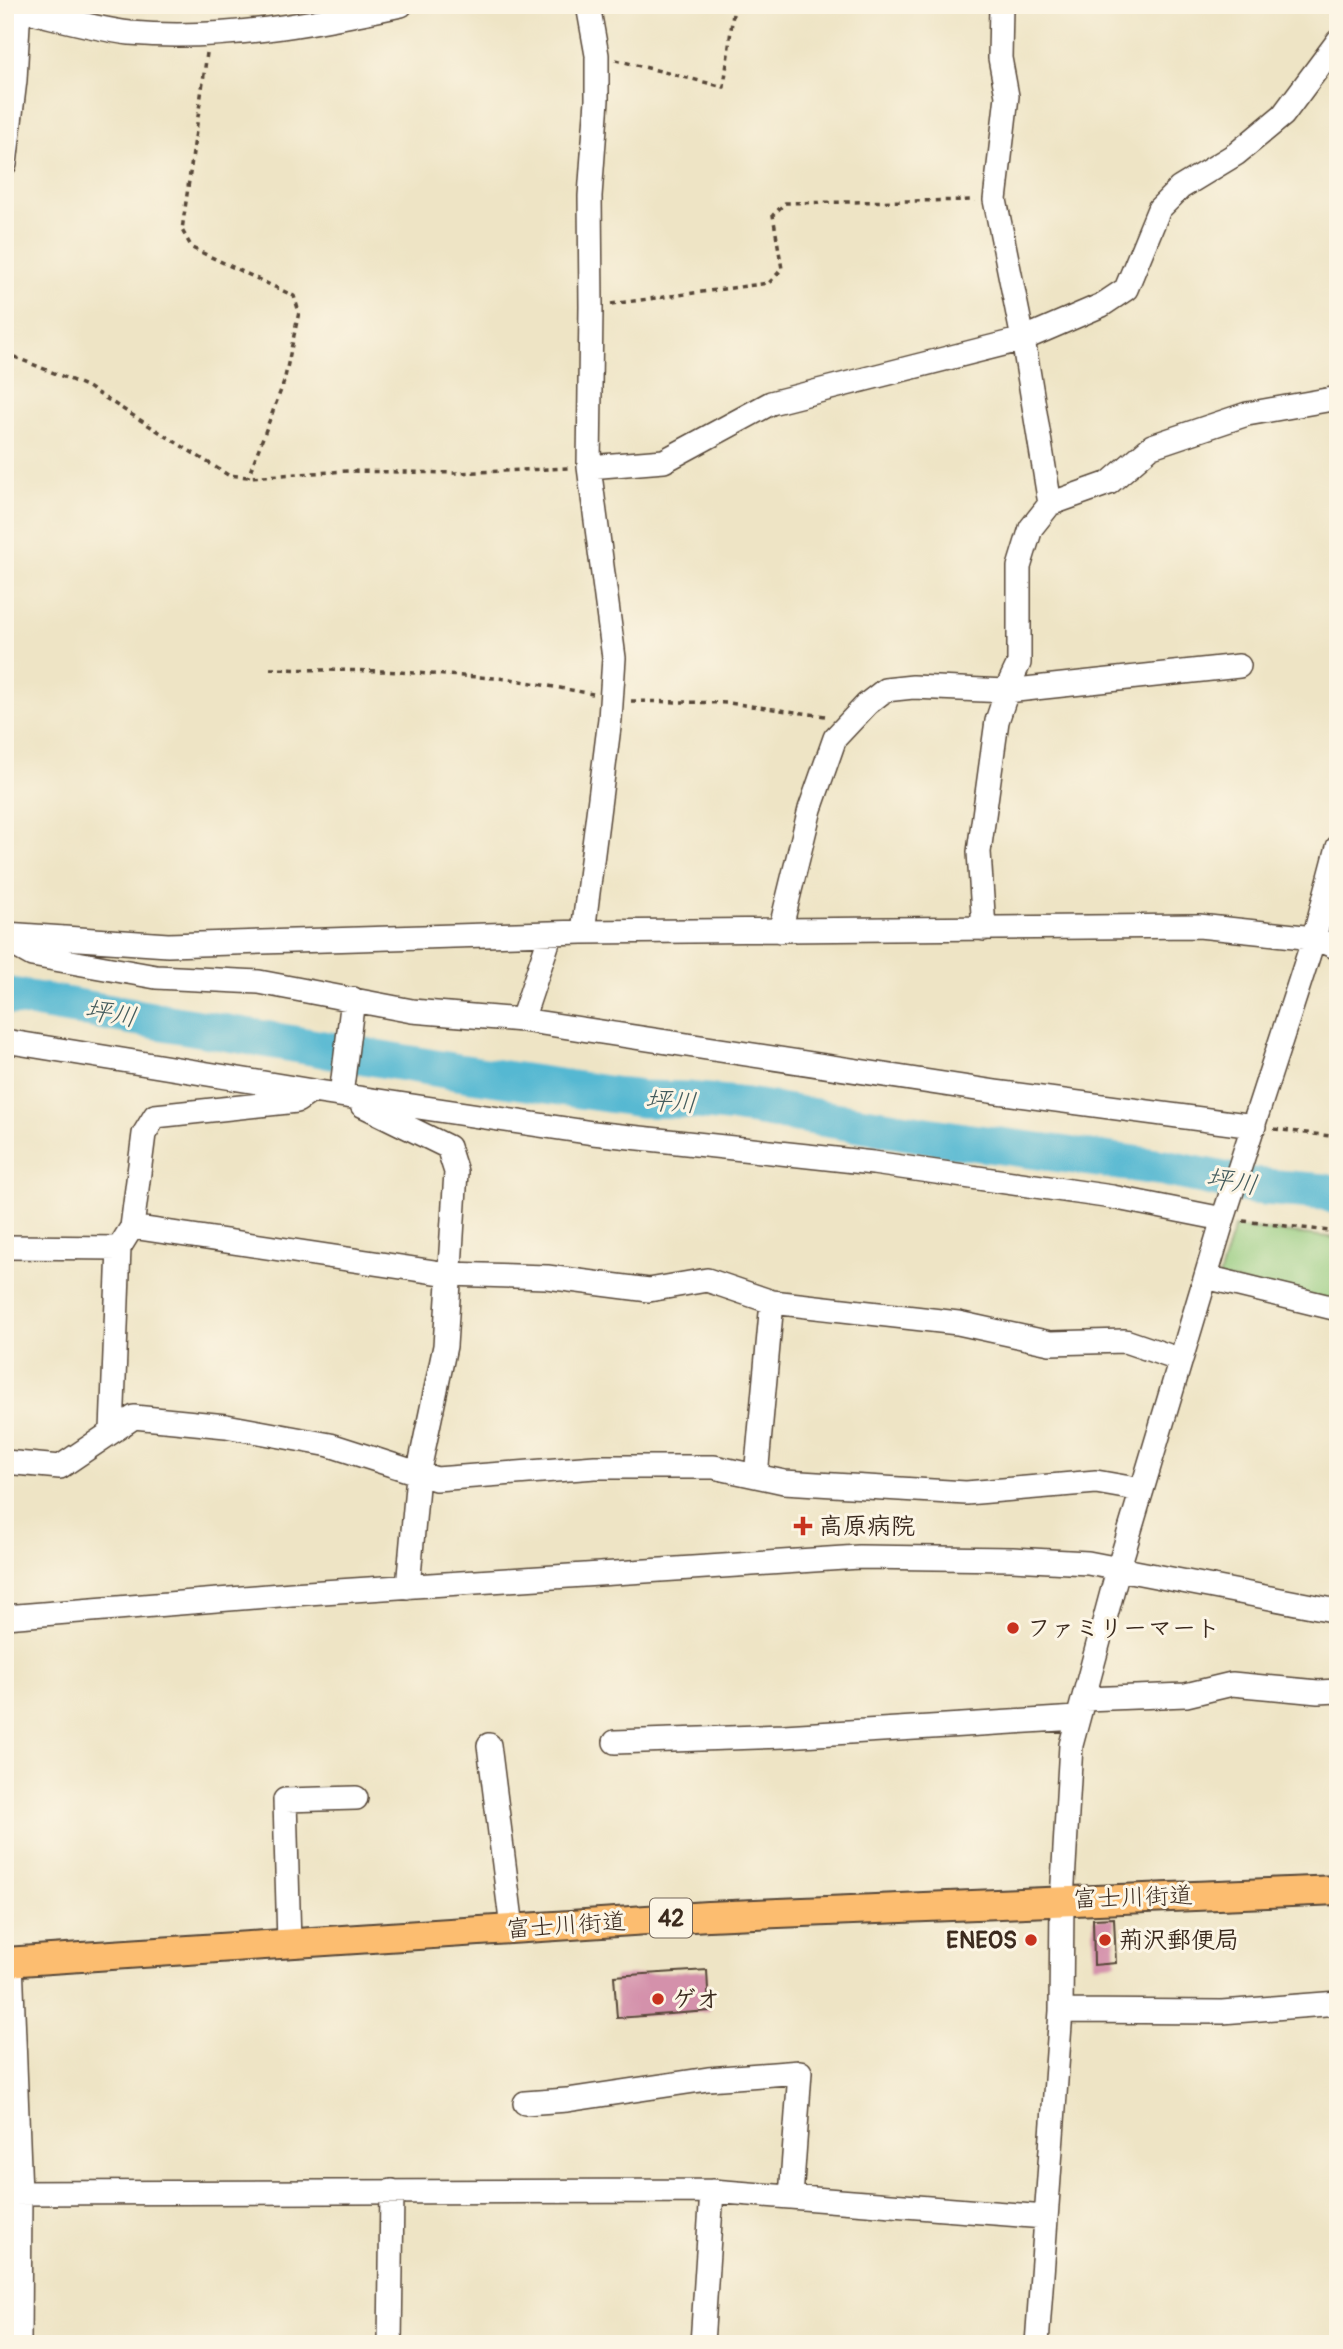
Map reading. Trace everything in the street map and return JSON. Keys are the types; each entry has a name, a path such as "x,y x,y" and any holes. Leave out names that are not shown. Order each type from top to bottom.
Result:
{"main road":[{"name":"富士川街道","path":"8,1962 708,1916 1338,1889"}],"street":[{"path":"5,164 15,80 16,7 129,33 210,34 245,33 401,5"},
{"path":"583,932 614,657 589,467 590,196 597,100 597,55 588,5"},
{"path":"1001,5 1000,58 1007,96 995,200 1023,339 1049,503"},
{"path":"589,467 664,461 771,403 1023,339 1102,305 1126,289 1159,209 1180,188 1236,154 1283,115 1338,41"},
{"path":"984,929 979,852 997,721 1019,663 1019,567 1031,528 1049,503 1109,483 1152,446 1247,414 1338,398"},
{"path":"780,931 810,809 835,738 867,704 885,690 913,687 1007,691 1239,666"},
{"path":"1037,2344 1061,2011 1062,1900 1071,1745 1118,1570 1225,1213 1323,930 1338,847"},
{"path":"5,934 168,945 583,932 1199,926 1323,930 1338,948"},
{"path":"522,1020 551,933"},
{"path":"5,940 32,955 156,977 259,982 353,1006 522,1020 1252,1131"},
{"path":"341,1088 353,1006"},
{"path":"5,1041 312,1091 341,1088 593,1133 873,1163 1225,1213"},
{"path":"341,1088 448,1147 456,1172 445,1346 418,1475 408,1587"},
{"path":"112,1431 119,1248 132,1227 144,1135 155,1116 297,1101 312,1091"},
{"path":"132,1227 448,1274 547,1277 649,1290 707,1280 772,1301 958,1323 1050,1343 1125,1341 1181,1360"},
{"path":"5,1247 119,1248"},
{"path":"1206,1278 1338,1309"},
{"path":"756,1476 772,1301"},
{"path":"5,1462 60,1467 134,1417 226,1426 330,1445 436,1479 595,1467 714,1467 784,1482 966,1493 1096,1482 1142,1490"},
{"path":"5,1617 859,1557 1088,1563 1337,1608"},
{"path":"615,1742 784,1736 1081,1708 1186,1695 1231,1684 1318,1692 1338,1691"},
{"path":"489,1745 512,1928"},
{"path":"289,1943 285,1800 356,1798"},
{"path":"8,1962 12,2193 19,2344"},
{"path":"1061,2011 1222,2012 1338,2003"},
{"path":"525,2103 567,2100 708,2079 800,2072 791,2197"},
{"path":"12,2193 712,2191 1045,2217"},
{"path":"702,2344 712,2191"},
{"path":"390,2344 392,2192"}],"path":[{"path":"597,55 724,87 734,5"},
{"path":"210,34 183,230 192,248 295,296 299,312 285,382 248,477"},
{"path":"591,307 769,283 782,269 773,215 785,203 995,200"},
{"path":"5,353 86,386 228,475 248,477 348,471 456,472 589,467"},
{"path":"270,669 383,671 510,679 643,703 729,703 852,720"},
{"path":"1252,1131 1338,1138"},
{"path":"1225,1213 1338,1232"}],"green space":[{"path":"1234,1227 1338,1238 1338,1305 1219,1277"}],"building":[{"path":"1114,1918 1116,1963 1094,1965 1093,1919"},
{"path":"707,1970 709,2011 617,2018 614,1976"}],"waterway":[{"name":"坪川","path":"5,995 458,1072 641,1099 747,1106 964,1141 1164,1168 1253,1186 1325,1192 1338,1197"}],"place":[{"name":"高原病院","path":"803,1526"},
{"name":"ファミリーマート","path":"1013,1628"},
{"name":"ENEOS","path":"1031,1940"},
{"name":"荊沢郵便局","path":"1105,1940"},
{"name":"ゲオ","path":"658,1999"}]}
